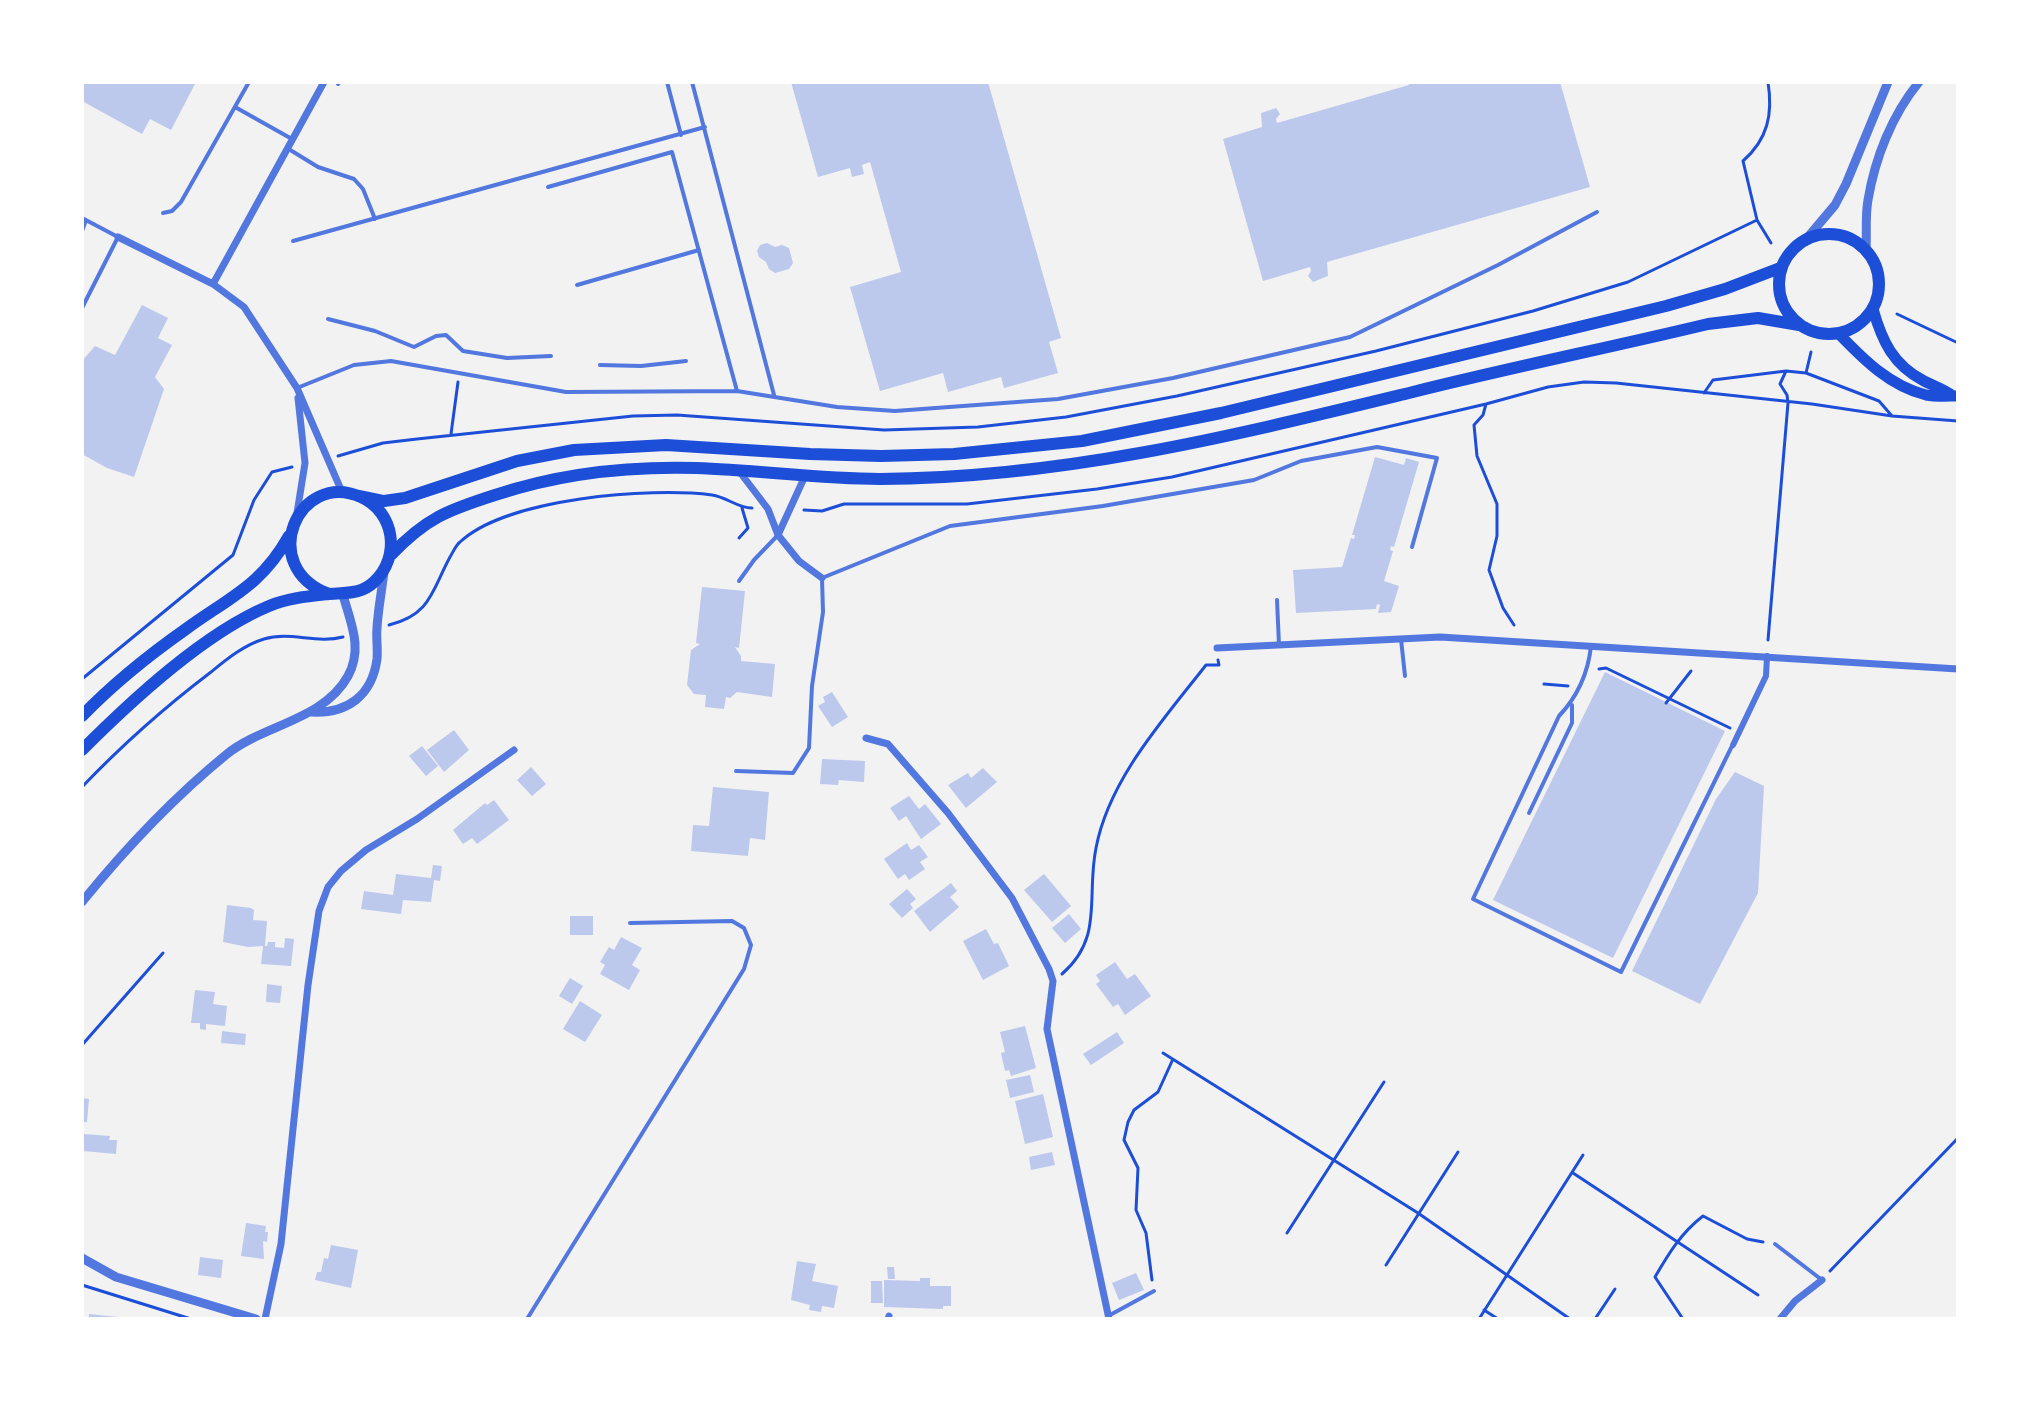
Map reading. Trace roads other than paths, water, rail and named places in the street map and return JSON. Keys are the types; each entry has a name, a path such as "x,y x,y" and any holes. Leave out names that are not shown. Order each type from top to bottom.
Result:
{"highway":[{"path":"82,750 153,685 254,612 291,599 356,593 372,584 384,571 391,555 416,528 437,516 520,487 574,474 617,469 699,468 880,479 1020,472 1160,451 1708,324 1758,318 1799,325 1818,334 1839,334 1858,325 1873,309 1879,289 1877,268 1866,250 1849,237 1828,233 1808,237 1791,250 1780,268 1778,289 1784,309 1799,325"},
{"path":"82,716 172,639 254,582 276,559 297,516 309,503 325,495 342,492 384,501 405,498 517,461 574,450 666,445 881,456 954,454 1082,441 1221,413 1652,310 1725,289 1780,268"},
{"path":"360,496 375,506 386,519 392,537 391,555"},
{"path":"290,533 289,551 295,568 306,582 336,594"}],"main road":[{"path":"1873,309 1890,354 1907,371 1956,396"},
{"path":"1839,334 1881,374 1907,388 1930,396 1956,396"}],"street":[{"path":"213,284 324,82"},
{"path":"1808,237 1835,205 1846,184 1888,82"},
{"path":"1866,250 1868,201 1887,136 1901,104 1919,82"},
{"path":"118,237 213,284 244,307 297,388 342,492"},
{"path":"297,388 305,463 297,516"},
{"path":"739,471 768,509 778,535 799,561 822,578"},
{"path":"778,535 805,476"},
{"path":"311,712 330,713 350,704 366,691 377,657 384,571"},
{"path":"82,902 158,816 229,752 251,737 311,712 346,679 357,656 336,594"},
{"path":"1217,648 1440,637 1958,669"},
{"path":"1733,745 1766,676 1767,656"},
{"path":"866,738 888,744 948,813 1012,898 1053,981 1047,1029 1108,1317"},
{"path":"265,1319 281,1244 308,985 319,911 328,887 366,850 417,819 514,750"},
{"path":"82,1258 116,1277 256,1319"},
{"path":"1780,1319 1795,1301 1822,1280"}],"lane":[{"path":"163,213 172,211 181,202 249,82"},
{"path":"667,82 681,135"},
{"path":"692,82 774,395"},
{"path":"235,107 292,139"},
{"path":"293,241 705,127"},
{"path":"287,148 318,167 354,179 363,189 375,219"},
{"path":"548,187 672,152 737,391"},
{"path":"297,388 354,365 391,361 566,392 737,391 837,407 895,411 1058,399 1173,378 1350,337 1498,265 1597,212"},
{"path":"82,231 84,219 118,237 82,308"},
{"path":"577,285 699,250"},
{"path":"328,319 375,331 414,347 436,336 446,335 463,351 507,358 551,356"},
{"path":"600,365 641,366 686,361"},
{"path":"736,771 793,773 809,748 812,686 823,612 822,578 950,526 1103,506 1254,480 1301,461 1377,447 1437,458 1412,547"},
{"path":"739,581 778,535"},
{"path":"1277,600 1279,645"},
{"path":"1401,639 1405,676"},
{"path":"1591,646 1580,687 1559,716 1473,899 1621,972 1733,745"},
{"path":"1529,813 1572,723 1572,702"},
{"path":"527,1319 744,969 751,945 744,928 732,921 630,923"},
{"path":"1775,1244 1822,1280"},
{"path":"1108,1317 1154,1291"}]}
